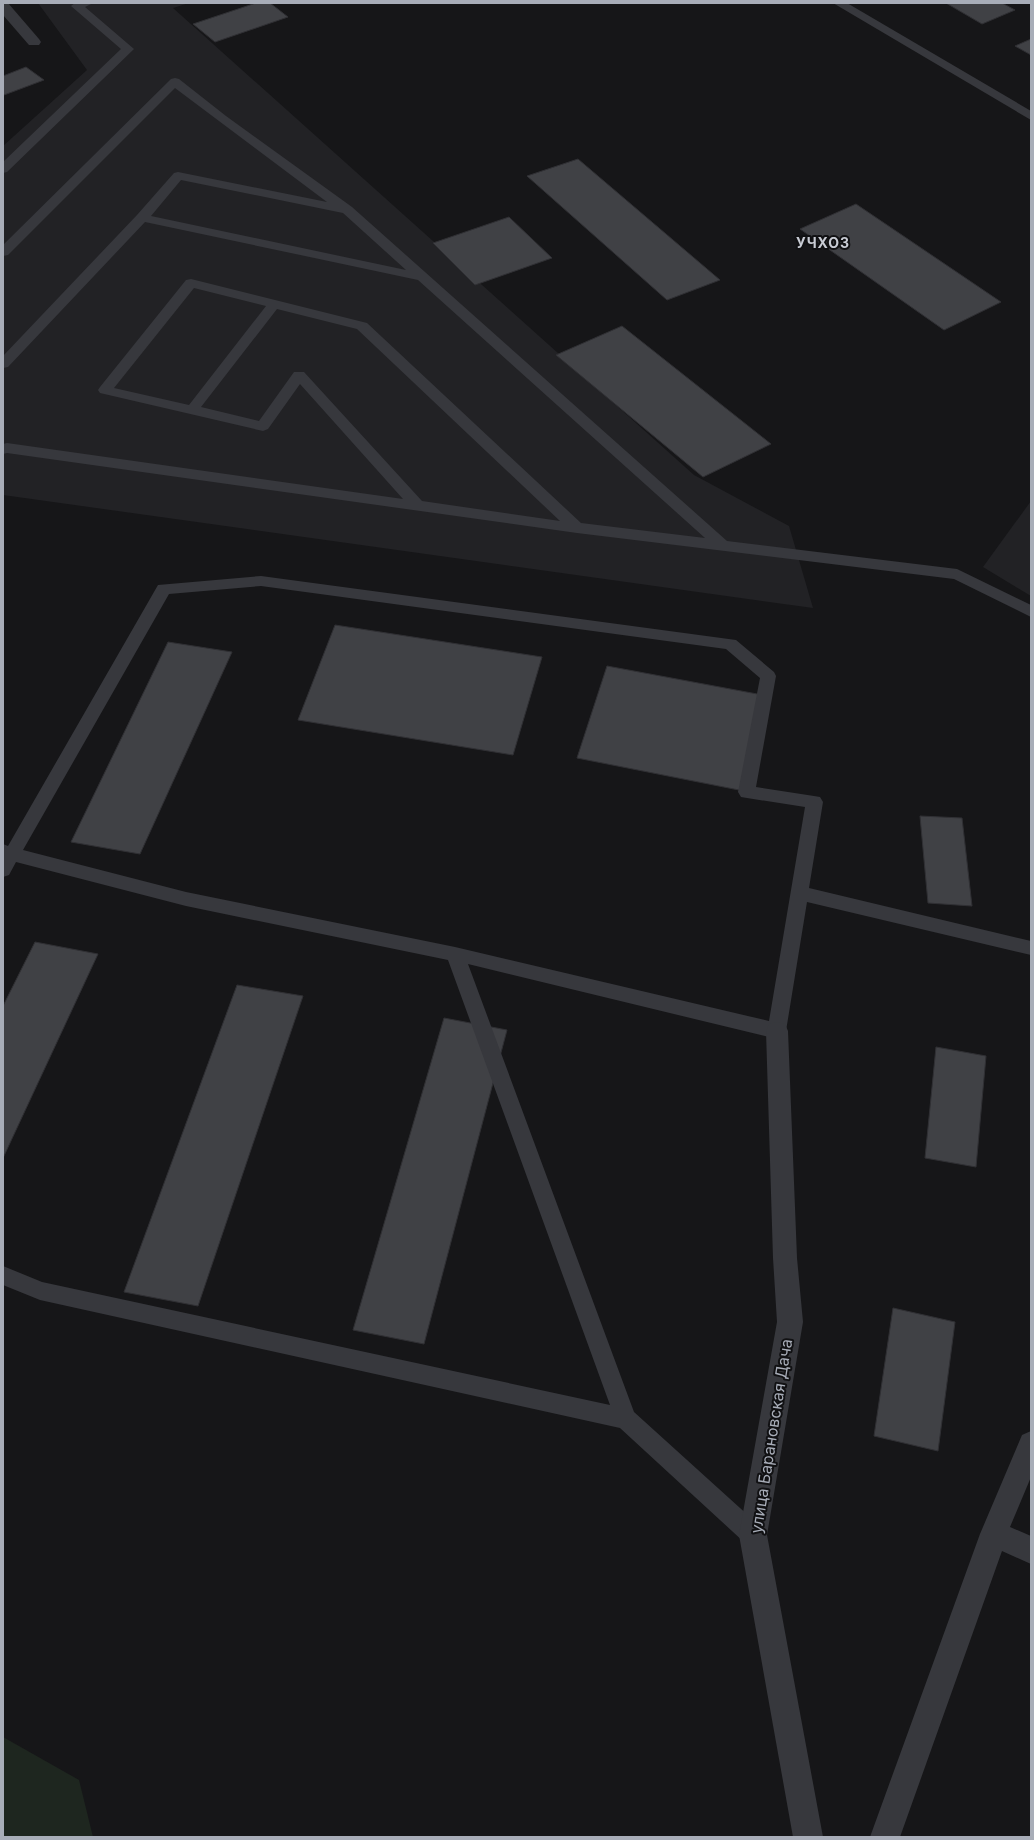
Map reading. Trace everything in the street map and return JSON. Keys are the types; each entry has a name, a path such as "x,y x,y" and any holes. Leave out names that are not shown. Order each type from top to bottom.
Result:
{"street":[{"path":"3,6 34,42"},
{"name":"улица Барановская Дача","path":"777,1031 785,1258 790,1322 753,1535 808,1837"},
{"path":"885,1837 994,1534 1031,1444"},
{"path":"994,1534 1031,1550"}],"lane":[{"path":"3,169 128,49 77,6 87,3"},
{"path":"839,3 1031,116"},
{"path":"3,252 175,82 222,119 347,210 724,546"},
{"path":"3,364 142,218 178,176 347,210"},
{"path":"142,218 423,277"},
{"path":"418,506 299,375 263,426 106,390 191,283 362,326 577,528"},
{"path":"192,410 274,304"},
{"path":"3,449 7,448 577,528 957,574 1031,612"},
{"path":"3,870 7,853 164,589 261,581 730,644 768,676 747,792 814,802 777,1031 454,954 186,899 7,853"},
{"path":"799,893 1031,948"},
{"path":"454,954 626,1419 753,1535"},
{"path":"3,1275 40,1291 626,1419"}],"shaded area":[{"path":"38,3 189,3 173,8 694,475 789,526 813,608 3,495 3,146 87,70"},
{"path":"1031,501 1031,596 983,567"},
{"path":"3,1737 79,1780 93,1837 3,1837"}],"building":[{"path":"256,3 270,3 288,17 215,42 193,24"},
{"path":"946,3 1002,3 1015,10 982,24"},
{"path":"1031,39 1031,55 1015,46"},
{"path":"26,67 44,80 4,95 3,76"},
{"path":"578,159 720,280 667,300 527,176"},
{"path":"856,204 1001,302 944,330 800,229"},
{"path":"509,217 552,258 475,285 433,243"},
{"path":"622,326 771,444 703,477 556,355"},
{"path":"335,625 542,657 513,755 298,720"},
{"path":"168,642 232,652 140,854 71,842"},
{"path":"607,666 768,696 744,791 577,758"},
{"path":"920,816 962,818 972,906 928,903"},
{"path":"35,942 98,954 3,1158 3,1006"},
{"path":"237,985 303,996 198,1306 124,1292"},
{"path":"444,1018 507,1030 424,1344 353,1330"},
{"path":"936,1047 986,1056 976,1167 925,1158"},
{"path":"893,1308 955,1322 938,1451 874,1436"}],"district":[{"name":"УЧХОЗ","path":"823,243"}]}
